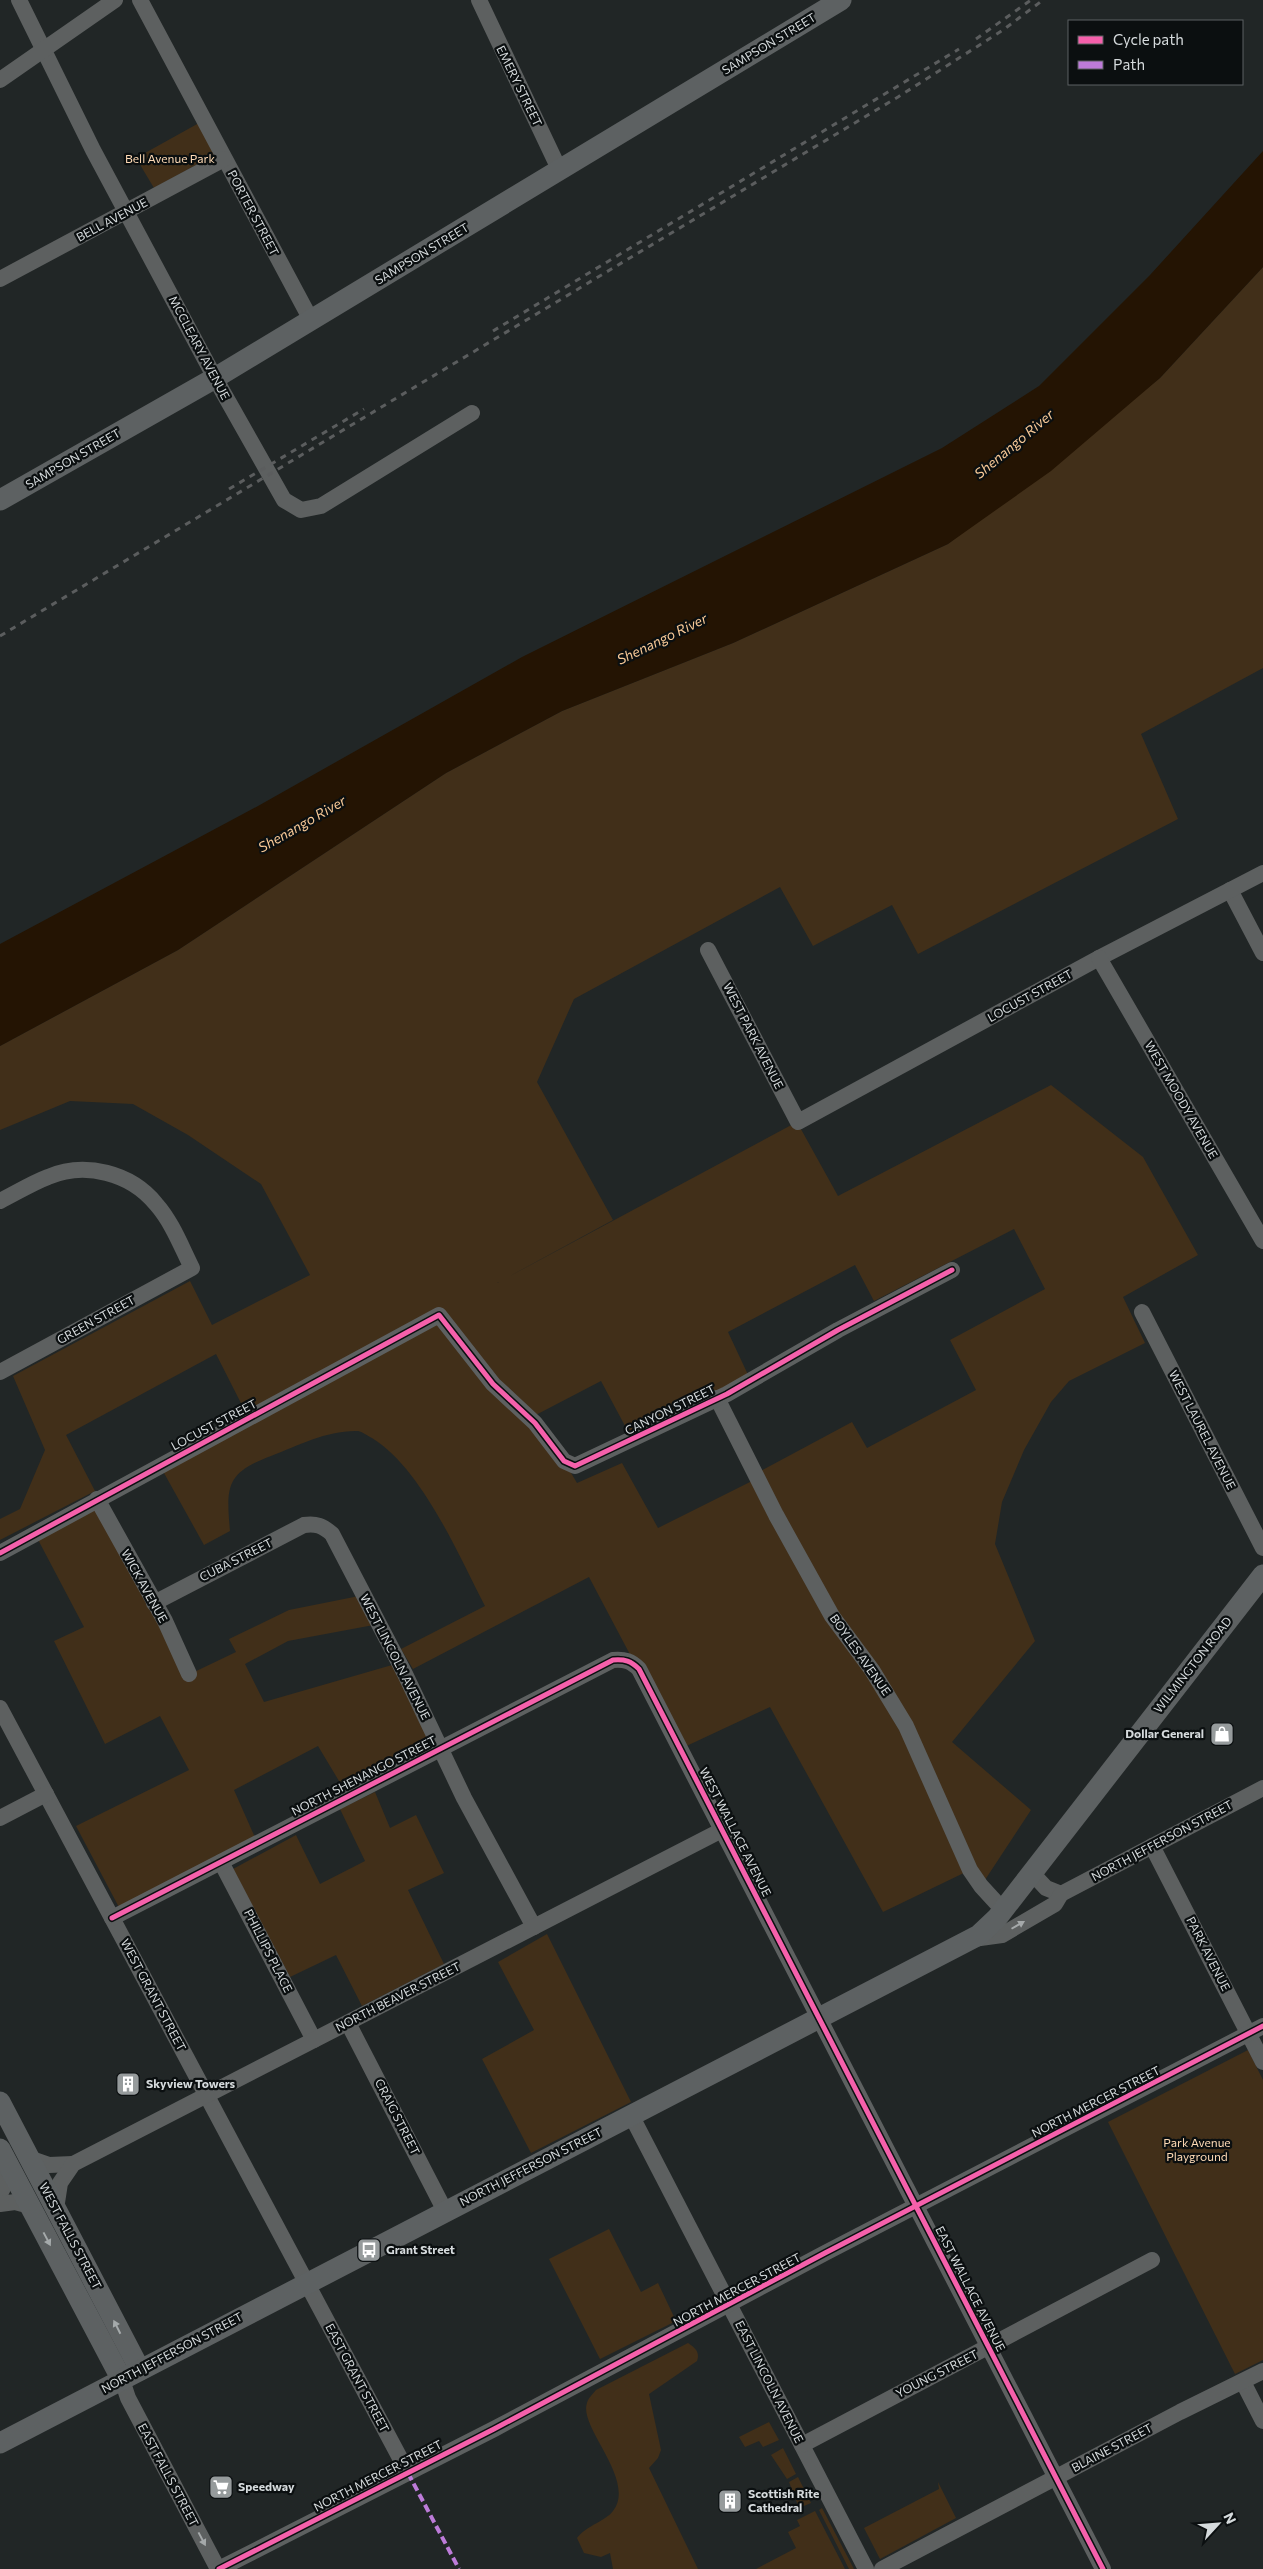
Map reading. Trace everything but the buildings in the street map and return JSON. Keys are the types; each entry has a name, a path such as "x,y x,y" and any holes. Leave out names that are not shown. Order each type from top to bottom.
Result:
{"main road":[{"name":"SAMPSON STREET","path":"0,500 312,320 560,171 833,2"},
{"name":"WILMINGTON ROAD","path":"972,1939 986,1930 1004,1910 1263,1575"},
{"name":"NORTH JEFFERSON STREET","path":"0,2444 306,2283 972,1939"},
{"name":"WEST FALLS STREET","path":"0,2102 56,2209 131,2375"},
{"name":"WEST FALLS STREET","path":"4,2157 30,2206 131,2375"}],"street":[{"name":"MCCLEARY AVENUE","path":"19,0 126,212 214,378 284,500 301,510 321,506 472,413"},
{"path":"0,80 115,0"},
{"name":"PORTER STREET","path":"140,0 312,320"},
{"name":"EMERY STREET","path":"479,0 560,171"},
{"name":"BELL AVENUE","path":"0,279 224,159"},
{"name":"LOCUST STREET","path":"798,1122 1099,958 1263,872"},
{"path":"1230,890 1263,953"},
{"name":"WEST PARK AVENUE","path":"708,950 798,1122"},
{"name":"WEST MOODY AVENUE","path":"1099,958 1263,1241"},
{"name":"GREEN STREET","path":"0,1201 48,1176 65,1172 101,1171 118,1176 143,1191 156,1203 192,1268 0,1372"},
{"name":"CANYON STREET","path":"439,1315 493,1384 535,1423 568,1464 580,1466 717,1398 838,1330 952,1270"},
{"name":"WEST LAUREL AVENUE","path":"1142,1312 1263,1548"},
{"name":"LOCUST STREET","path":"0,1553 439,1315"},
{"name":"BOYLES AVENUE","path":"717,1398 776,1515 832,1616 872,1670 906,1726 970,1870 981,1886 1004,1910"},
{"name":"WICK AVENUE","path":"97,1499 154,1603 189,1674"},
{"name":"CUBA STREET","path":"154,1603 304,1525 319,1525"},
{"name":"WEST LINCOLN AVENUE","path":"319,1525 332,1534 534,1927"},
{"name":"NORTH SHENANGO STREET","path":"112,1918 613,1660 627,1660"},
{"name":"WEST WALLACE AVENUE","path":"627,1660 639,1669 819,2018"},
{"name":"WEST GRANT STREET","path":"0,1708 306,2283"},
{"name":"NORTH JEFFERSON STREET","path":"972,1939 1002,1935 1055,1904 1062,1894 1263,1788"},
{"path":"0,1818 46,1794"},
{"name":"NORTH BEAVER STREET","path":"56,2209 57,2192 61,2180 74,2164 722,1830"},
{"name":"PARK AVENUE","path":"1152,1846 1263,2062"},
{"name":"PHILLIPS PLACE","path":"221,1862 314,2040"},
{"path":"1032,1873 1046,1888 1062,1894"},
{"name":"EAST WALLACE AVENUE","path":"819,2018 1104,2569"},
{"name":"CRAIG STREET","path":"348,2023 445,2211"},
{"name":"NORTH MERCER STREET","path":"218,2569 408,2473 1263,2026"},
{"name":"EAST LINCOLN AVENUE","path":"632,2115 866,2569"},
{"path":"0,2194 5,2184 4,2157"},
{"name":"NORTH BEAVER STREET","path":"29,2158 49,2165 74,2164"},
{"path":"0,2204 15,2202 30,2206"},
{"name":"YOUNG STREET","path":"802,2445 989,2348 1152,2260"},
{"name":"EAST GRANT STREET","path":"306,2283 408,2473"},
{"name":"BLAINE STREET","path":"882,2569 1180,2412 1263,2371"},
{"name":"EAST FALLS STREET","path":"131,2375 128,2398 218,2569"},
{"path":"1243,2382 1263,2420"}],"green space":[{"name":"Bell Avenue Park","path":"199,123 216,154 154,188 136,158"},
{"path":"1263,267 1263,668 1141,734 1178,819 918,954 892,905 813,946 780,887 574,999 537,1082 613,1220 497,1283 797,1122 838,1196 1051,1085 1143,1157 1198,1255 1123,1297 1145,1343 1069,1381 1051,1402 1024,1450 1002,1502 995,1544 1035,1641 952,1742 1031,1810 981,1886 970,1870 883,1912 770,1707 680,1749 589,1577 413,1669 401,1649 485,1606 451,1538 423,1491 390,1452 362,1432 347,1431 325,1436 256,1462 245,1469 237,1475 229,1492 230,1531 204,1545 159,1464 248,1417 216,1354 66,1435 95,1491 0,1540 0,1519 20,1509 45,1450 13,1376 190,1281 212,1325 310,1275 261,1184 188,1135 133,1104 70,1101 0,1130 0,1046 178,950 446,773 562,711 733,643 948,544 1160,378","holes":["1014,1229 1045,1289 950,1340 976,1390 867,1448 852,1422 755,1474 758,1478 658,1528 622,1463 577,1483 564,1461 530,1418 601,1381 632,1439 750,1379 728,1332 855,1265 874,1301"]},
{"path":"97,1499 190,1674 236,1652 229,1639 289,1610 364,1595 379,1624 288,1641 245,1664 264,1702 399,1663 441,1749 348,1796 318,1746 234,1790 257,1842 122,1913 76,1826 189,1770 160,1716 105,1744 54,1641 84,1627 34,1532"},
{"path":"375,1792 390,1828 416,1815 444,1873 408,1890 444,1964 362,2006 336,1955 290,1977 233,1869 296,1835 320,1884 365,1861 340,1809"},
{"path":"547,1934 631,2102 531,2153 482,2059 534,2030 498,1962"},
{"name":"Park Avenue Playground","path":"1248,2050 1263,2080 1263,2360 1235,2374 1108,2122"},
{"path":"609,2229 641,2292 658,2283 676,2321 600,2359 549,2259"},
{"path":"688,2343 697,2351 697,2361 649,2394 661,2450 658,2458 649,2468 698,2569 613,2569 610,2553 601,2557 584,2553 577,2538 606,2518 613,2511 618,2498 618,2484 591,2426 587,2413 587,2403 596,2390"},
{"path":"769,2422 779,2440 763,2447 759,2441 745,2447 739,2437"},
{"path":"783,2448 796,2474 787,2479 771,2455"},
{"path":"798,2477 811,2503 799,2508 789,2482"},
{"path":"938,2482 956,2518 880,2559 864,2528 939,2489"},
{"path":"822,2508 854,2569 849,2569 819,2510"},
{"path":"815,2511 845,2569 756,2569 796,2548 788,2532 800,2526 797,2520"}],"water":[{"name":"Shenango River","path":"1263,151 1263,267 1160,378 1051,471 948,544 733,643 562,711 446,773 178,950 0,1046 0,944 258,806 522,657 942,448 1039,386 1150,275"}],"railway":[{"path":"976,39 1031,0"},
{"path":"0,636 898,97 1003,30 1043,0"},
{"path":"493,331 959,49"},
{"path":"229,489 364,409"}],"marked path":[{"path":"408,2473 459,2569"}],"cycle path":[{"path":"0,1553 439,1315 493,1384 535,1423 564,1461 575,1466 727,1394 838,1330 952,1270"},
{"path":"112,1918 613,1660 624,1660 633,1664 639,1669 1103,2569"},
{"path":"219,2569 494,2429 825,2253 1263,2026"}],"place":[{"name":"Dollar General","path":"1222,1734"},
{"name":"Skyview Towers","path":"128,2084"},
{"name":"Grant Street","path":"369,2250"},
{"name":"Speedway","path":"221,2487"},
{"name":"Scottish Rite Cathedral","path":"730,2501"}]}
